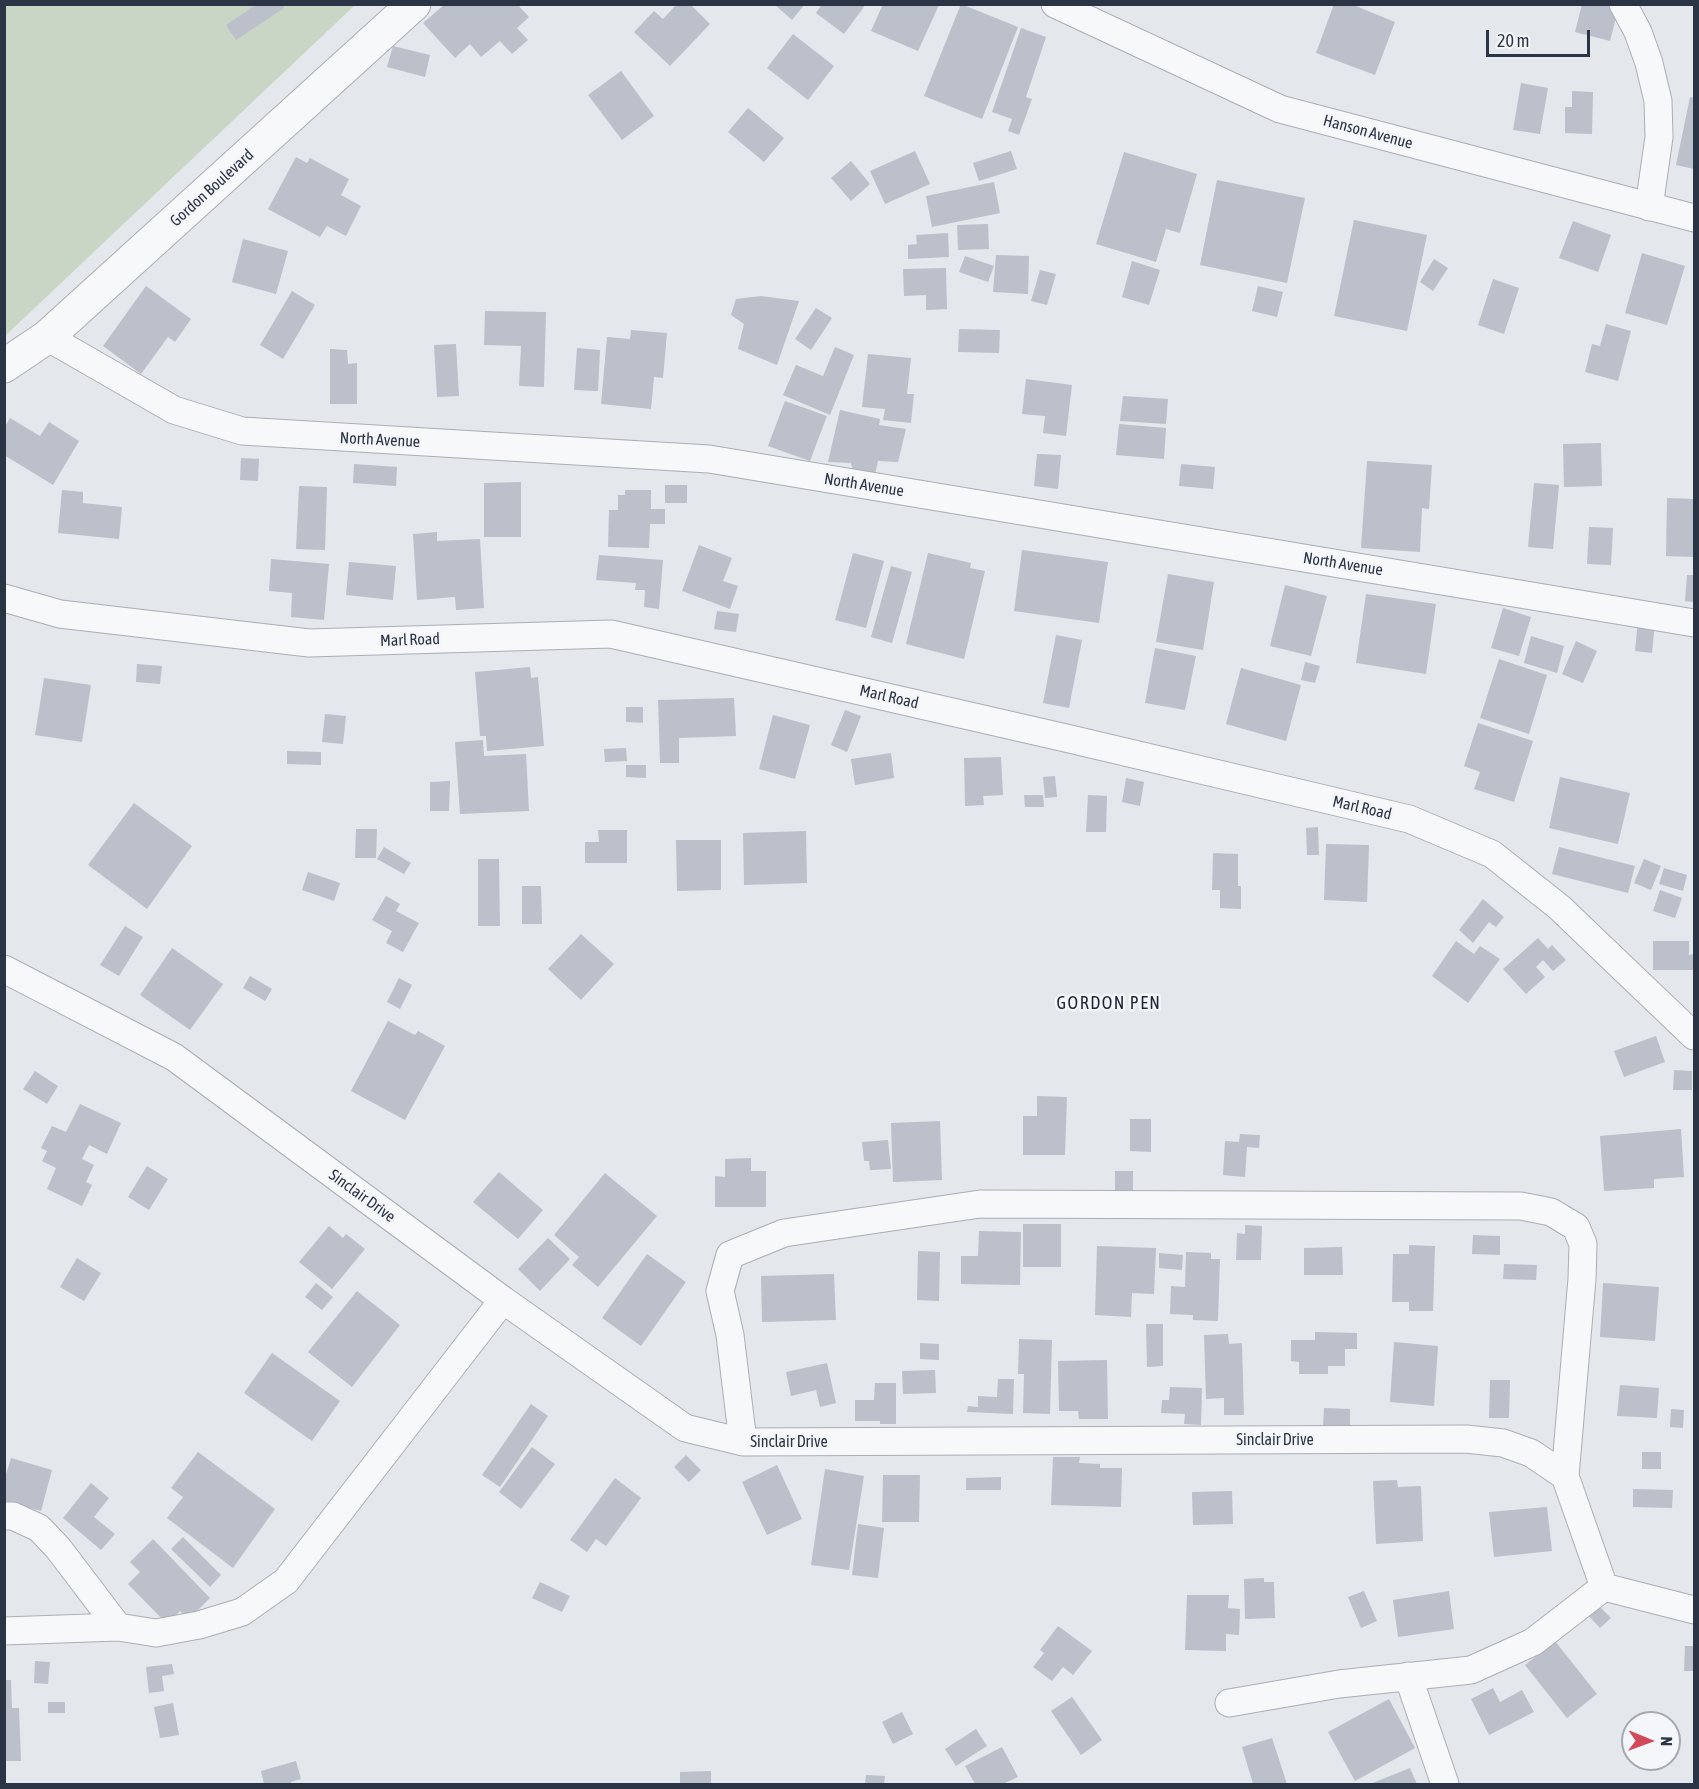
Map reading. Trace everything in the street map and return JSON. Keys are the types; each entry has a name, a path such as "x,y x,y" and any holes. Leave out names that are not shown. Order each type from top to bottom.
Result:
{"street":[{"name":"Gordon Boulevard","path":"4,366 47,337 414,4"},
{"name":"Hanson Avenue","path":"1055,4 1280,109 1695,218"},
{"path":"1623,4 1645,52 1658,100 1659,136 1649,207"},
{"name":"North Avenue","path":"47,337 174,410 242,431 709,459 1695,623"},
{"name":"Marl Road","path":"4,598 60,614 309,643 611,634 1409,819 1492,854 1559,907 1695,1036"},
{"name":"Sinclair Drive","path":"4,969 174,1057 504,1300 685,1428 743,1442 1466,1439 1503,1443 1531,1453 1565,1476"},
{"path":"743,1442 730,1335 720,1292 730,1255 784,1233 980,1204 1521,1206 1551,1212 1568,1222 1576,1227 1584,1244 1565,1476 1604,1587"},
{"path":"4,1631 118,1627 156,1633 199,1625 242,1612 286,1581 504,1300"},
{"path":"4,1516 13,1516 39,1528 58,1548 118,1627"},
{"path":"1604,1587 1695,1610"},
{"path":"1228,1703 1339,1684 1471,1670 1533,1642 1604,1587"},
{"path":"1408,1676 1445,1785"}],"green space":[{"path":"5,5 355,5 5,336"}],"building":[{"path":"257,4 282,4 284,8 236,40 226,25"},
{"path":"677,4 690,4 710,24 670,66 634,32 654,11 663,19"},
{"path":"774,4 805,4 792,20"},
{"path":"822,4 866,4 844,34 816,13"},
{"path":"883,4 939,5 918,51 871,31"},
{"path":"961,4 1018,27 982,119 924,96"},
{"path":"1334,4 1351,4 1395,22 1375,75 1316,53"},
{"path":"1582,4 1619,6 1610,41 1575,32"},
{"path":"444,5 518,5 529,17 517,28 528,40 512,54 500,41 481,57 470,44 455,58 423,23"},
{"path":"1021,28 1046,37 1026,97 1032,99 1019,135 1008,131 1012,119 992,112"},
{"path":"793,34 834,66 808,100 767,68"},
{"path":"393,46 430,55 425,77 387,67"},
{"path":"621,71 654,116 622,140 588,95"},
{"path":"1521,83 1548,88 1540,134 1513,130"},
{"path":"1572,91 1593,92 1592,134 1565,133 1565,107 1572,107"},
{"path":"1690,97 1694,98 1694,169 1676,165"},
{"path":"748,108 784,138 764,162 728,132"},
{"path":"915,151 930,184 885,204 870,171"},
{"path":"1011,151 1017,169 979,181 973,163"},
{"path":"1124,152 1197,174 1180,233 1166,229 1156,262 1096,244"},
{"path":"296,157 307,163 310,158 349,179 341,195 361,206 346,236 327,226 320,237 268,209"},
{"path":"851,161 870,184 851,201 831,178"},
{"path":"1217,180 1305,198 1287,283 1200,265"},
{"path":"994,182 1000,213 932,227 926,196"},
{"path":"1354,220 1427,235 1407,331 1334,316"},
{"path":"1573,221 1611,235 1598,272 1559,258"},
{"path":"988,224 989,249 958,250 957,225"},
{"path":"948,233 949,257 908,259 908,245 917,244 916,235"},
{"path":"243,239 288,251 276,294 232,282"},
{"path":"1642,253 1685,266 1667,325 1625,313"},
{"path":"996,255 1029,256 1028,294 993,292"},
{"path":"965,256 994,266 988,282 959,272"},
{"path":"1434,259 1448,268 1433,291 1420,282"},
{"path":"1132,261 1160,270 1149,305 1122,297"},
{"path":"946,268 947,309 926,310 926,295 904,296 903,269"},
{"path":"1040,270 1056,274 1047,305 1031,301"},
{"path":"1493,279 1519,288 1504,334 1478,325"},
{"path":"146,286 191,319 175,342 168,337 141,374 103,346"},
{"path":"1258,286 1283,292 1277,317 1252,311"},
{"path":"292,291 315,305 283,359 260,345"},
{"path":"761,296 799,301 777,365 738,349 744,324 731,315 736,299"},
{"path":"816,308 832,318 811,350 795,339"},
{"path":"485,311 546,312 544,387 519,386 521,346 484,345"},
{"path":"1606,324 1631,331 1618,381 1585,372 1592,344 1600,346"},
{"path":"959,329 1000,330 999,353 958,352"},
{"path":"631,330 667,333 663,378 654,377 651,409 601,404 607,337 630,339"},
{"path":"456,344 459,396 437,397 434,345"},
{"path":"835,347 854,355 830,415 783,395 796,365 823,376"},
{"path":"577,348 600,350 598,391 574,390"},
{"path":"330,349 347,350 348,364 357,363 357,404 330,404"},
{"path":"868,354 911,358 907,394 914,394 911,423 883,420 885,409 862,407"},
{"path":"1026,379 1072,385 1066,436 1043,433 1045,416 1022,414"},
{"path":"1123,396 1168,399 1166,424 1120,421"},
{"path":"785,401 827,416 810,461 768,446"},
{"path":"840,410 880,419 879,425 906,429 898,462 878,461 875,474 853,471 851,463 828,462"},
{"path":"10,418 40,436 49,422 79,441 53,485 4,455 4,428"},
{"path":"1119,424 1166,428 1164,459 1116,455"},
{"path":"1601,443 1602,486 1564,487 1563,444"},
{"path":"1037,454 1061,455 1058,489 1034,486"},
{"path":"241,458 259,459 258,481 240,480"},
{"path":"1367,461 1432,465 1429,509 1422,508 1420,552 1361,548"},
{"path":"354,464 397,467 396,486 353,483"},
{"path":"1181,464 1215,467 1213,489 1179,486"},
{"path":"521,482 521,537 484,537 484,483"},
{"path":"1534,483 1559,485 1553,549 1528,547"},
{"path":"665,485 687,485 687,503 665,503"},
{"path":"299,486 327,487 325,550 296,549"},
{"path":"62,490 83,492 83,503 122,507 119,539 58,533"},
{"path":"625,490 651,490 651,509 665,509 665,524 650,524 649,548 608,547 609,510 618,510 618,495 625,495"},
{"path":"1667,498 1694,499 1694,557 1666,556"},
{"path":"1589,527 1613,528 1611,565 1587,564"},
{"path":"437,532 437,541 480,539 484,608 456,610 455,597 417,600 413,534"},
{"path":"699,545 732,558 723,581 738,586 730,609 682,591"},
{"path":"1022,550 1108,562 1099,623 1014,611"},
{"path":"853,553 884,561 866,628 835,620"},
{"path":"928,553 971,563 970,568 985,571 964,659 906,644"},
{"path":"599,555 663,560 659,609 644,607 645,590 635,590 636,583 596,580"},
{"path":"271,559 329,564 324,620 291,617 292,593 269,591"},
{"path":"349,562 396,566 393,600 346,595"},
{"path":"891,566 912,572 892,643 871,637"},
{"path":"1168,574 1214,582 1203,650 1156,642"},
{"path":"1687,575 1694,575 1694,602 1685,601"},
{"path":"1285,585 1327,596 1311,656 1270,646"},
{"path":"1366,594 1436,604 1426,674 1356,663"},
{"path":"1503,608 1531,617 1519,656 1491,648"},
{"path":"717,611 739,614 736,632 714,629"},
{"path":"1638,620 1655,622 1652,653 1635,651"},
{"path":"1056,635 1082,640 1069,708 1043,703"},
{"path":"1531,636 1564,646 1557,673 1524,663"},
{"path":"1576,641 1597,651 1583,683 1562,674"},
{"path":"1155,648 1196,656 1185,710 1145,703"},
{"path":"1499,659 1547,675 1529,734 1480,718"},
{"path":"1305,662 1320,666 1315,683 1301,680"},
{"path":"137,664 162,666 160,684 136,682"},
{"path":"530,667 531,678 538,677 544,746 487,751 486,736 480,736 475,672"},
{"path":"1241,668 1301,685 1286,741 1226,724"},
{"path":"44,678 91,685 82,742 35,735"},
{"path":"734,698 736,736 679,738 679,763 660,763 658,700"},
{"path":"626,707 643,707 643,723 626,722"},
{"path":"845,710 861,716 847,752 831,745"},
{"path":"325,714 346,716 343,744 322,742"},
{"path":"773,715 810,725 795,779 759,769"},
{"path":"1478,723 1533,741 1514,802 1474,789 1480,772 1464,766"},
{"path":"483,740 484,756 526,754 529,811 460,814 455,742"},
{"path":"626,748 627,761 605,762 604,749"},
{"path":"287,751 321,752 321,765 287,764"},
{"path":"891,753 894,778 855,785 851,759"},
{"path":"1001,757 1003,795 983,796 984,805 965,806 964,758"},
{"path":"626,765 646,765 646,778 626,777"},
{"path":"1055,776 1057,797 1045,798 1043,777"},
{"path":"1560,777 1630,793 1618,844 1549,828"},
{"path":"1126,778 1144,782 1140,806 1122,802"},
{"path":"450,781 449,811 430,811 430,782"},
{"path":"1024,795 1043,795 1044,807 1025,807"},
{"path":"1088,795 1107,796 1106,832 1086,832"},
{"path":"134,803 192,846 147,909 88,865"},
{"path":"1318,827 1319,855 1307,855 1306,828"},
{"path":"356,829 377,829 376,858 355,858"},
{"path":"598,830 627,830 627,863 585,863 585,842 599,842"},
{"path":"806,831 807,883 744,885 743,833"},
{"path":"676,840 721,840 721,890 677,891"},
{"path":"1326,844 1369,845 1367,902 1324,900"},
{"path":"384,847 411,863 404,874 377,859"},
{"path":"1559,847 1635,866 1628,893 1552,874"},
{"path":"1213,853 1238,854 1241,909 1220,908 1220,890 1212,890"},
{"path":"478,859 499,859 500,926 478,926"},
{"path":"1644,859 1661,866 1651,890 1634,883"},
{"path":"1664,868 1687,875 1683,891 1659,884"},
{"path":"308,872 340,883 334,901 302,890"},
{"path":"522,886 541,886 542,924 522,924"},
{"path":"1660,890 1682,898 1675,918 1653,911"},
{"path":"386,896 400,904 396,911 419,923 403,952 386,943 392,931 372,920"},
{"path":"1483,899 1504,917 1496,927 1489,922 1473,943 1459,930"},
{"path":"125,926 143,937 119,976 100,965"},
{"path":"581,934 614,964 581,1000 548,969"},
{"path":"1538,938 1548,949 1552,945 1566,960 1553,971 1543,960 1536,967 1545,977 1526,994 1503,969"},
{"path":"1456,941 1474,954 1480,946 1500,959 1468,1003 1432,976"},
{"path":"1653,941 1689,941 1689,955 1694,954 1694,970 1653,970"},
{"path":"172,948 223,984 190,1030 140,995"},
{"path":"250,976 272,989 265,1001 243,988"},
{"path":"399,978 412,985 400,1009 387,1002"},
{"path":"388,1021 415,1035 418,1031 445,1046 405,1120 351,1091"},
{"path":"1656,1036 1665,1062 1624,1077 1614,1051"},
{"path":"1674,1070 1692,1071 1692,1090 1673,1090"},
{"path":"35,1071 58,1086 47,1104 23,1089"},
{"path":"1037,1096 1067,1097 1065,1155 1023,1155 1023,1116 1037,1116"},
{"path":"80,1104 121,1123 107,1154 89,1145 82,1159 94,1165 86,1182 92,1185 82,1206 47,1189 56,1168 42,1161 47,1151 41,1148 52,1126 66,1132"},
{"path":"1130,1119 1151,1119 1151,1152 1130,1151"},
{"path":"940,1121 942,1180 893,1182 891,1123"},
{"path":"1681,1129 1684,1177 1654,1179 1654,1188 1604,1191 1600,1136"},
{"path":"1240,1134 1260,1135 1259,1148 1247,1147 1245,1177 1223,1175 1225,1141 1239,1142"},
{"path":"888,1140 891,1169 870,1170 869,1161 864,1161 862,1142"},
{"path":"751,1158 751,1171 766,1171 766,1207 715,1207 715,1176 725,1177 725,1159"},
{"path":"147,1166 168,1179 149,1210 128,1197"},
{"path":"1115,1171 1133,1171 1133,1191 1115,1192"},
{"path":"499,1172 543,1210 518,1239 473,1202"},
{"path":"605,1173 657,1216 598,1287 572,1265 579,1257 554,1235"},
{"path":"1023,1224 1061,1224 1061,1267 1023,1267"},
{"path":"1245,1225 1262,1226 1261,1260 1236,1260 1237,1233 1245,1234"},
{"path":"329,1226 343,1238 346,1234 365,1249 332,1289 299,1262"},
{"path":"979,1231 1021,1232 1020,1285 961,1284 961,1256 978,1256"},
{"path":"1473,1235 1500,1236 1500,1255 1472,1254"},
{"path":"548,1238 570,1259 540,1291 518,1269"},
{"path":"1409,1245 1435,1246 1433,1311 1409,1311 1409,1302 1392,1302 1393,1254 1409,1254"},
{"path":"1097,1246 1156,1248 1154,1294 1132,1293 1131,1317 1095,1315"},
{"path":"1342,1247 1343,1275 1304,1275 1304,1248"},
{"path":"918,1251 940,1252 939,1301 917,1300"},
{"path":"1186,1252 1211,1253 1211,1259 1220,1259 1218,1321 1193,1320 1193,1315 1170,1314 1171,1286 1185,1287"},
{"path":"1159,1253 1183,1255 1182,1270 1159,1268"},
{"path":"647,1254 686,1282 641,1346 602,1318"},
{"path":"77,1258 101,1273 84,1301 60,1287"},
{"path":"1504,1264 1537,1265 1536,1280 1503,1279"},
{"path":"834,1274 836,1320 762,1322 761,1276"},
{"path":"316,1283 333,1297 322,1310 305,1297"},
{"path":"1603,1283 1659,1287 1655,1341 1600,1337"},
{"path":"357,1291 400,1325 352,1387 308,1352"},
{"path":"1146,1324 1163,1324 1163,1366 1147,1367"},
{"path":"1315,1332 1357,1333 1357,1349 1345,1349 1345,1366 1328,1366 1328,1374 1299,1374 1299,1362 1291,1361 1291,1340 1315,1340"},
{"path":"1228,1334 1229,1344 1242,1343 1244,1415 1224,1415 1224,1398 1206,1399 1204,1335"},
{"path":"1019,1339 1052,1340 1050,1414 1023,1413 1024,1374 1018,1374"},
{"path":"1394,1342 1438,1346 1434,1406 1390,1402"},
{"path":"920,1343 939,1344 939,1360 920,1359"},
{"path":"272,1353 340,1401 312,1441 244,1393"},
{"path":"1107,1360 1108,1419 1079,1419 1078,1411 1059,1411 1058,1361"},
{"path":"827,1363 836,1403 820,1407 816,1390 791,1396 786,1372"},
{"path":"935,1370 936,1393 903,1394 902,1371"},
{"path":"998,1379 1014,1379 1013,1414 967,1412 968,1406 978,1407 978,1396 997,1397"},
{"path":"1490,1380 1510,1380 1509,1418 1489,1418"},
{"path":"875,1383 896,1383 896,1424 880,1424 880,1421 855,1421 855,1400 874,1400"},
{"path":"1620,1385 1659,1388 1657,1418 1617,1416"},
{"path":"1170,1387 1202,1388 1201,1425 1184,1424 1185,1414 1161,1413 1162,1400 1169,1400"},
{"path":"531,1404 548,1416 500,1487 482,1475"},
{"path":"1324,1408 1350,1409 1350,1427 1323,1426"},
{"path":"1671,1409 1684,1410 1683,1428 1670,1427"},
{"path":"532,1447 555,1464 521,1509 499,1492"},
{"path":"198,1452 275,1509 233,1568 167,1518 183,1497 171,1488"},
{"path":"1642,1452 1661,1452 1661,1469 1642,1469"},
{"path":"686,1455 701,1470 689,1482 674,1467"},
{"path":"1053,1457 1080,1457 1079,1463 1100,1464 1100,1468 1122,1468 1121,1507 1051,1505"},
{"path":"11,1458 52,1470 41,1511 4,1501 4,1481"},
{"path":"777,1465 802,1519 767,1535 742,1482"},
{"path":"825,1469 864,1476 849,1570 811,1565"},
{"path":"883,1475 920,1475 919,1522 882,1522"},
{"path":"1001,1477 1001,1490 966,1490 966,1478"},
{"path":"615,1478 641,1498 606,1546 596,1539 587,1552 570,1540"},
{"path":"1397,1480 1398,1487 1421,1486 1423,1541 1376,1544 1373,1481"},
{"path":"91,1483 109,1498 94,1517 115,1534 101,1550 63,1518"},
{"path":"1633,1489 1673,1490 1672,1508 1633,1507"},
{"path":"1232,1491 1233,1524 1193,1525 1192,1492"},
{"path":"1547,1507 1552,1551 1494,1557 1489,1512"},
{"path":"858,1524 884,1528 878,1578 852,1575"},
{"path":"183,1537 221,1575 210,1587 171,1549"},
{"path":"153,1539 210,1598 189,1619 180,1611 167,1624 128,1584 140,1572 130,1562"},
{"path":"1264,1578 1264,1582 1274,1582 1275,1618 1245,1619 1244,1579"},
{"path":"540,1582 570,1596 562,1612 532,1598"},
{"path":"1364,1591 1377,1621 1361,1628 1348,1597"},
{"path":"1449,1591 1454,1629 1398,1637 1393,1600"},
{"path":"1187,1595 1229,1595 1228,1608 1240,1609 1239,1635 1226,1634 1226,1651 1185,1650"},
{"path":"1595,1602 1611,1618 1600,1628 1585,1612"},
{"path":"1058,1626 1092,1651 1073,1675 1063,1667 1052,1681 1033,1667 1044,1653 1040,1650"},
{"path":"1555,1641 1597,1694 1567,1718 1525,1665"},
{"path":"1685,1646 1694,1646 1694,1671 1684,1671"},
{"path":"35,1661 50,1662 48,1684 34,1683"},
{"path":"172,1664 174,1674 162,1676 164,1691 149,1693 146,1667"},
{"path":"5,1680 11,1680 12,1708 19,1708 21,1761 5,1761"},
{"path":"1493,1688 1500,1702 1522,1690 1534,1712 1489,1735 1471,1699"},
{"path":"1072,1697 1102,1740 1081,1755 1051,1711"},
{"path":"1389,1699 1415,1748 1355,1781 1328,1732"},
{"path":"48,1702 65,1702 65,1713 48,1713"},
{"path":"173,1703 179,1735 160,1738 154,1707"},
{"path":"902,1712 913,1734 893,1744 882,1722"},
{"path":"976,1729 987,1746 956,1766 945,1749"},
{"path":"1272,1738 1287,1784 1253,1784 1242,1747"},
{"path":"1002,1747 1018,1777 1003,1784 975,1784 965,1766"},
{"path":"296,1761 301,1779 291,1784 264,1784 261,1771"},
{"path":"1410,1768 1417,1784 1370,1784"},
{"path":"711,1771 711,1784 680,1784 680,1772"},
{"path":"866,1775 885,1776 884,1784 865,1784"}],"district":[{"name":"GORDON PEN","path":"1109,1003"}]}
